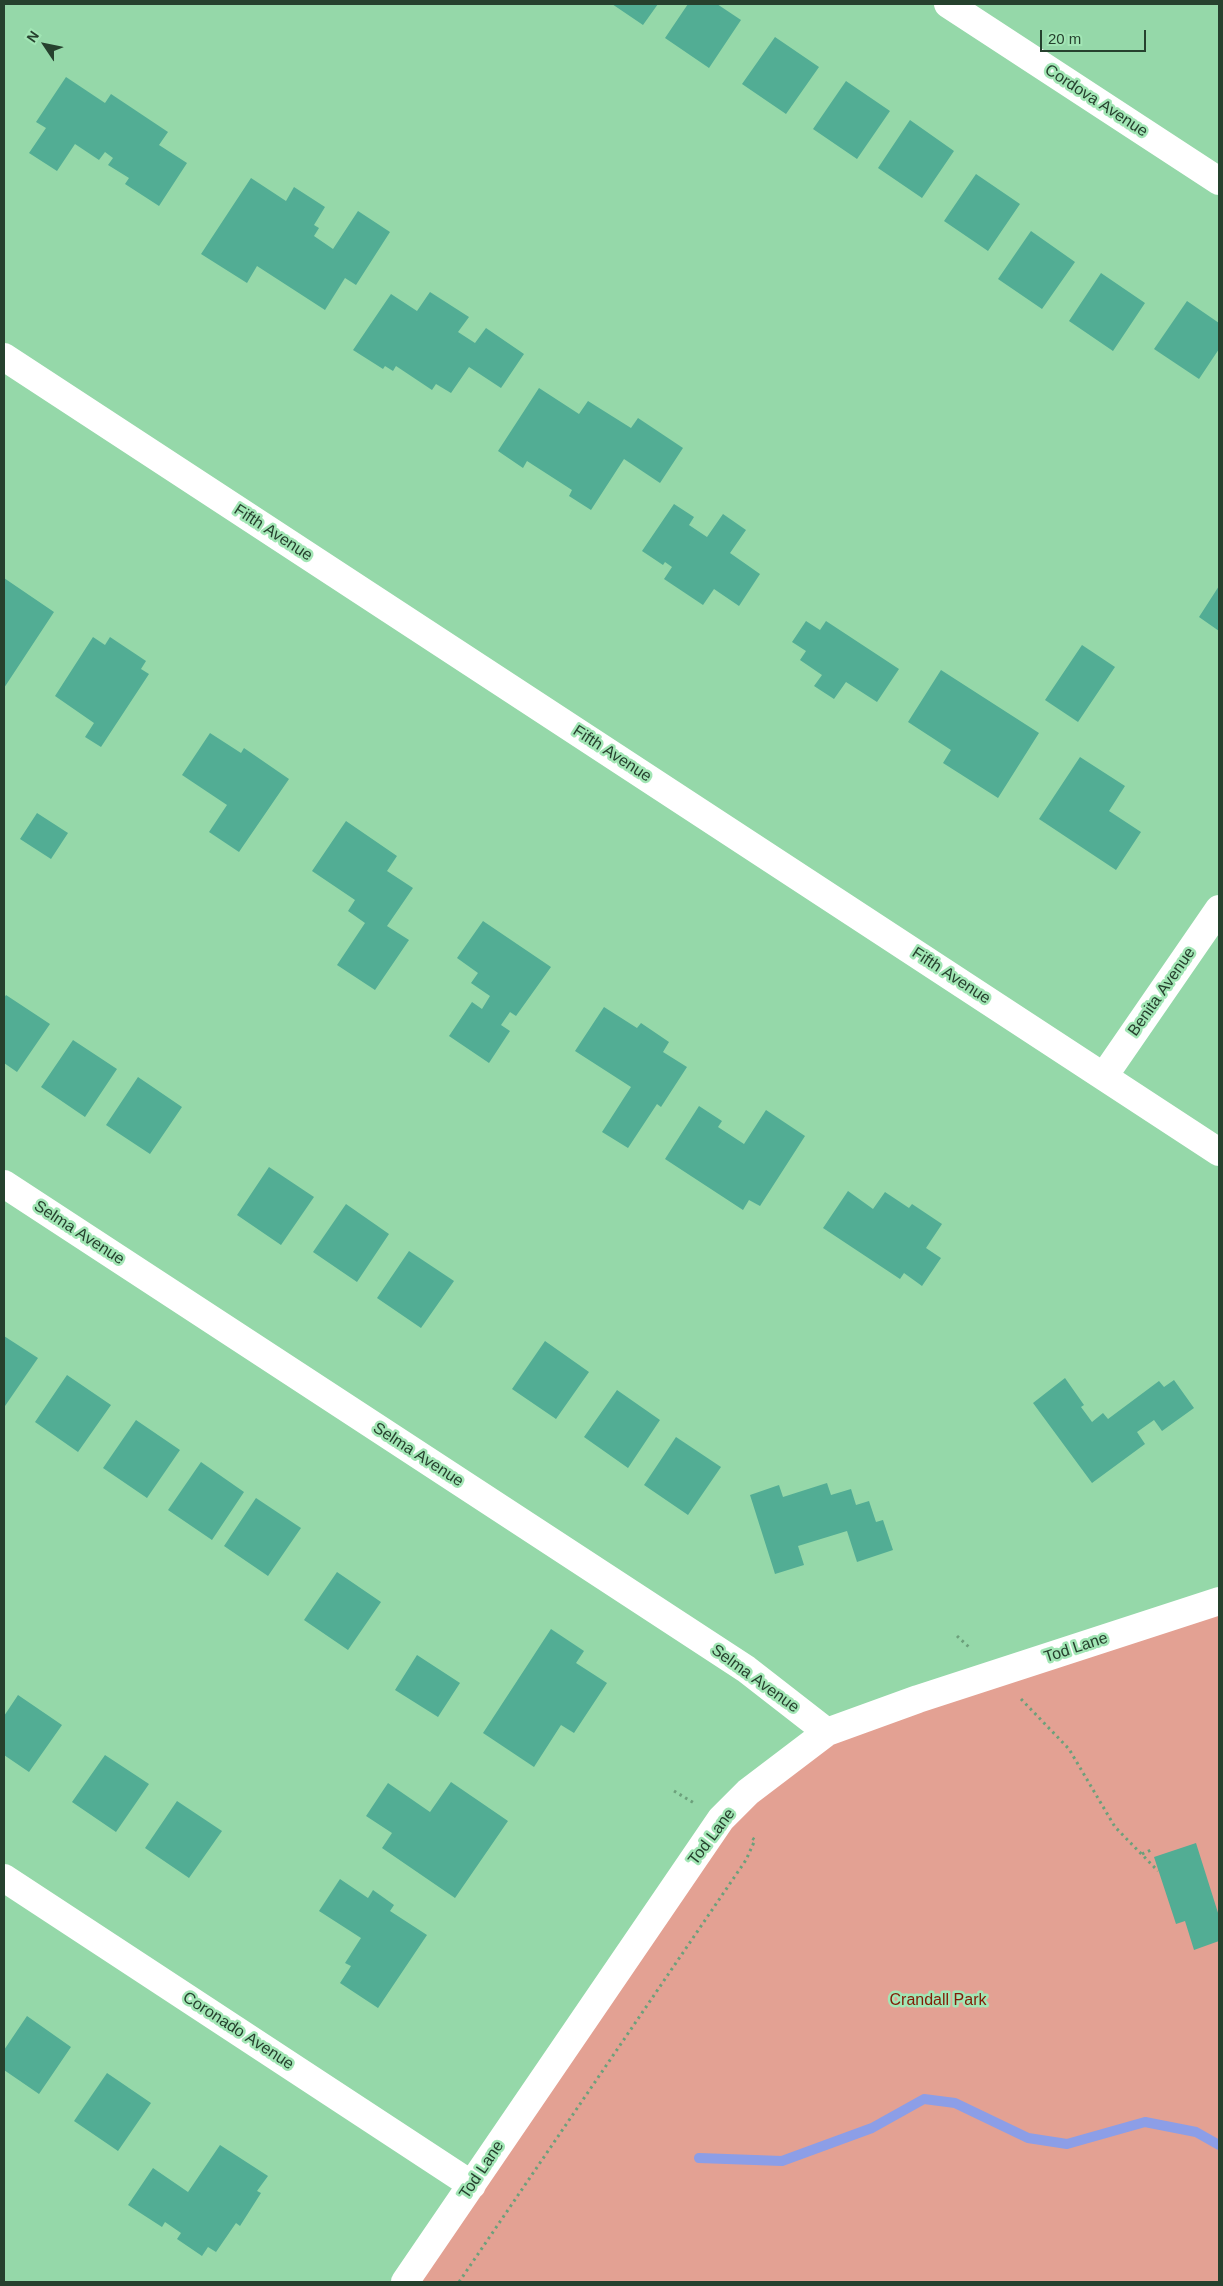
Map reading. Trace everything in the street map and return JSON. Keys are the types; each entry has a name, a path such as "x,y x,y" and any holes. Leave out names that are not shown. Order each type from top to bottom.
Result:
{"street":[{"name":"Cordova Avenue","path":"948,4 1219,181"},
{"name":"Fifth Avenue","path":"4,357 1219,1152"},
{"name":"Benita Avenue","path":"1104,1076 1219,909"},
{"name":"Selma Avenue","path":"4,1184 738,1664 827,1732"},
{"name":"Tod Lane","path":"405,2282 721,1819 748,1792 827,1732 918,1699 1219,1602"},
{"name":"Coronado Avenue","path":"4,1878 472,2185"}],"path":[{"path":"957,1636 997,1674 1069,1749 1115,1827 1158,1871"},
{"path":"459,2282 746,1860 755,1840 674,1791"},
{"path":"1142,1854 1152,1850"}],"green space":[{"name":"Crandall Park","path":"1219,1601 1219,2282 405,2282 721,1819 827,1732"}],"building":[{"path":"612,4 658,4 643,25"},
{"path":"688,4 717,4 741,20 709,68 665,38"},
{"path":"775,37 819,67 786,114 742,84"},
{"path":"66,77 105,103 111,94 168,132 159,145 187,163 159,206 125,184 129,178 108,165 113,158 105,152 99,160 75,144 57,171 29,153 46,128 36,122"},
{"path":"846,81 890,111 857,159 813,129"},
{"path":"910,120 954,151 922,198 878,168"},
{"path":"976,174 1020,204 988,251 944,221"},
{"path":"251,178 286,201 294,187 325,207 314,225 319,228 314,236 333,249 358,211 390,232 356,285 345,278 325,310 257,266 247,283 201,254"},
{"path":"1031,231 1075,262 1042,309 998,279"},
{"path":"1101,273 1145,303 1113,351 1069,321"},
{"path":"430,292 469,317 458,332 475,343 486,328 524,354 501,388 469,367 451,393 436,384 432,390 396,366 393,371 385,366 383,369 353,350 391,294 417,311"},
{"path":"1187,301 1219,323 1219,349 1199,379 1154,349"},
{"path":"539,388 579,414 588,401 631,428 638,418 683,448 660,483 624,459 591,510 569,496 572,490 527,461 523,468 498,451"},
{"path":"674,504 694,517 689,525 707,537 723,514 746,530 730,553 760,574 739,606 714,589 703,605 664,579 672,567 665,562 663,565 642,551"},
{"path":"4,578 54,612 4,688"},
{"path":"1219,586 1219,631 1199,617"},
{"path":"806,621 820,630 826,621 899,669 877,702 846,682 834,699 814,686 822,675 800,660 806,651 792,642"},
{"path":"93,637 105,645 110,637 146,661 141,669 149,674 101,747 85,737 94,723 55,696"},
{"path":"1082,645 1115,667 1078,722 1045,700"},
{"path":"941,670 1039,733 998,798 943,763 951,750 908,722"},
{"path":"210,733 241,753 244,748 289,779 239,852 209,832 227,805 182,775"},
{"path":"1080,757 1125,786 1109,811 1141,832 1116,870 1039,819"},
{"path":"37,813 68,833 51,859 20,839"},
{"path":"346,821 397,856 387,871 413,888 387,926 409,940 375,990 337,965 365,923 348,911 355,900 312,871"},
{"path":"483,921 551,967 516,1016 510,1012 501,1025 510,1031 489,1063 449,1036 472,1002 482,1009 490,996 471,983 478,973 457,958"},
{"path":"6,995 50,1024 17,1072 4,1063 4,998"},
{"path":"604,1007 637,1028 641,1023 669,1042 663,1052 687,1067 661,1107 657,1104 628,1148 602,1132 631,1087 575,1051"},
{"path":"73,1040 117,1069 85,1117 41,1087"},
{"path":"138,1077 182,1107 150,1154 106,1125"},
{"path":"699,1106 722,1121 718,1127 744,1144 766,1110 805,1136 760,1206 749,1200 743,1210 665,1159"},
{"path":"269,1167 314,1197 281,1245 237,1215"},
{"path":"848,1191 873,1209 885,1192 909,1208 912,1204 942,1224 926,1248 941,1258 922,1286 904,1273 900,1279 823,1228"},
{"path":"346,1204 389,1234 357,1282 313,1252"},
{"path":"409,1251 454,1281 421,1328 377,1298"},
{"path":"4,1336 38,1358 5,1406 4,1405"},
{"path":"545,1341 589,1372 556,1419 512,1389"},
{"path":"67,1375 111,1405 78,1452 35,1422"},
{"path":"1065,1378 1084,1405 1081,1407 1092,1422 1103,1413 1108,1419 1159,1381 1164,1387 1174,1380 1194,1408 1162,1431 1154,1420 1137,1432 1145,1444 1092,1483 1033,1403"},
{"path":"617,1390 660,1420 628,1468 584,1437"},
{"path":"136,1420 180,1450 147,1498 103,1468"},
{"path":"676,1437 721,1467 688,1515 644,1485"},
{"path":"201,1462 244,1492 212,1540 168,1510"},
{"path":"827,1483 831,1495 851,1489 856,1505 869,1501 876,1522 883,1520 893,1550 857,1562 847,1531 798,1546 804,1565 775,1574 750,1495 779,1485 783,1497"},
{"path":"256,1498 301,1528 268,1576 224,1546"},
{"path":"337,1572 381,1602 348,1650 304,1620"},
{"path":"551,1629 584,1651 576,1663 607,1683 574,1733 561,1725 534,1767 483,1733"},
{"path":"417,1655 460,1683 438,1717 395,1690"},
{"path":"18,1695 62,1725 29,1772 4,1755 4,1716"},
{"path":"105,1755 149,1784 116,1832 72,1802"},
{"path":"451,1782 508,1821 455,1898 382,1848 392,1833 366,1816 388,1783 430,1812"},
{"path":"177,1801 222,1831 189,1878 145,1848"},
{"path":"1196,1843 1219,1916 1219,1941 1194,1950 1185,1921 1176,1924 1154,1857"},
{"path":"340,1879 368,1898 373,1890 394,1905 390,1911 427,1935 378,2008 340,1983 351,1966 345,1963 361,1938 319,1911"},
{"path":"27,2016 71,2047 39,2094 4,2070 4,2050"},
{"path":"107,2073 151,2103 118,2151 74,2121"},
{"path":"220,2145 268,2176 257,2191 261,2193 240,2226 236,2223 216,2252 208,2247 202,2256 177,2239 181,2233 165,2222 162,2227 128,2205 153,2168 188,2192"}],"waterway":[{"path":"699,2158 782,2161 872,2128 924,2099 955,2103 1028,2138 1067,2144 1145,2122 1196,2132 1219,2145"}]}
